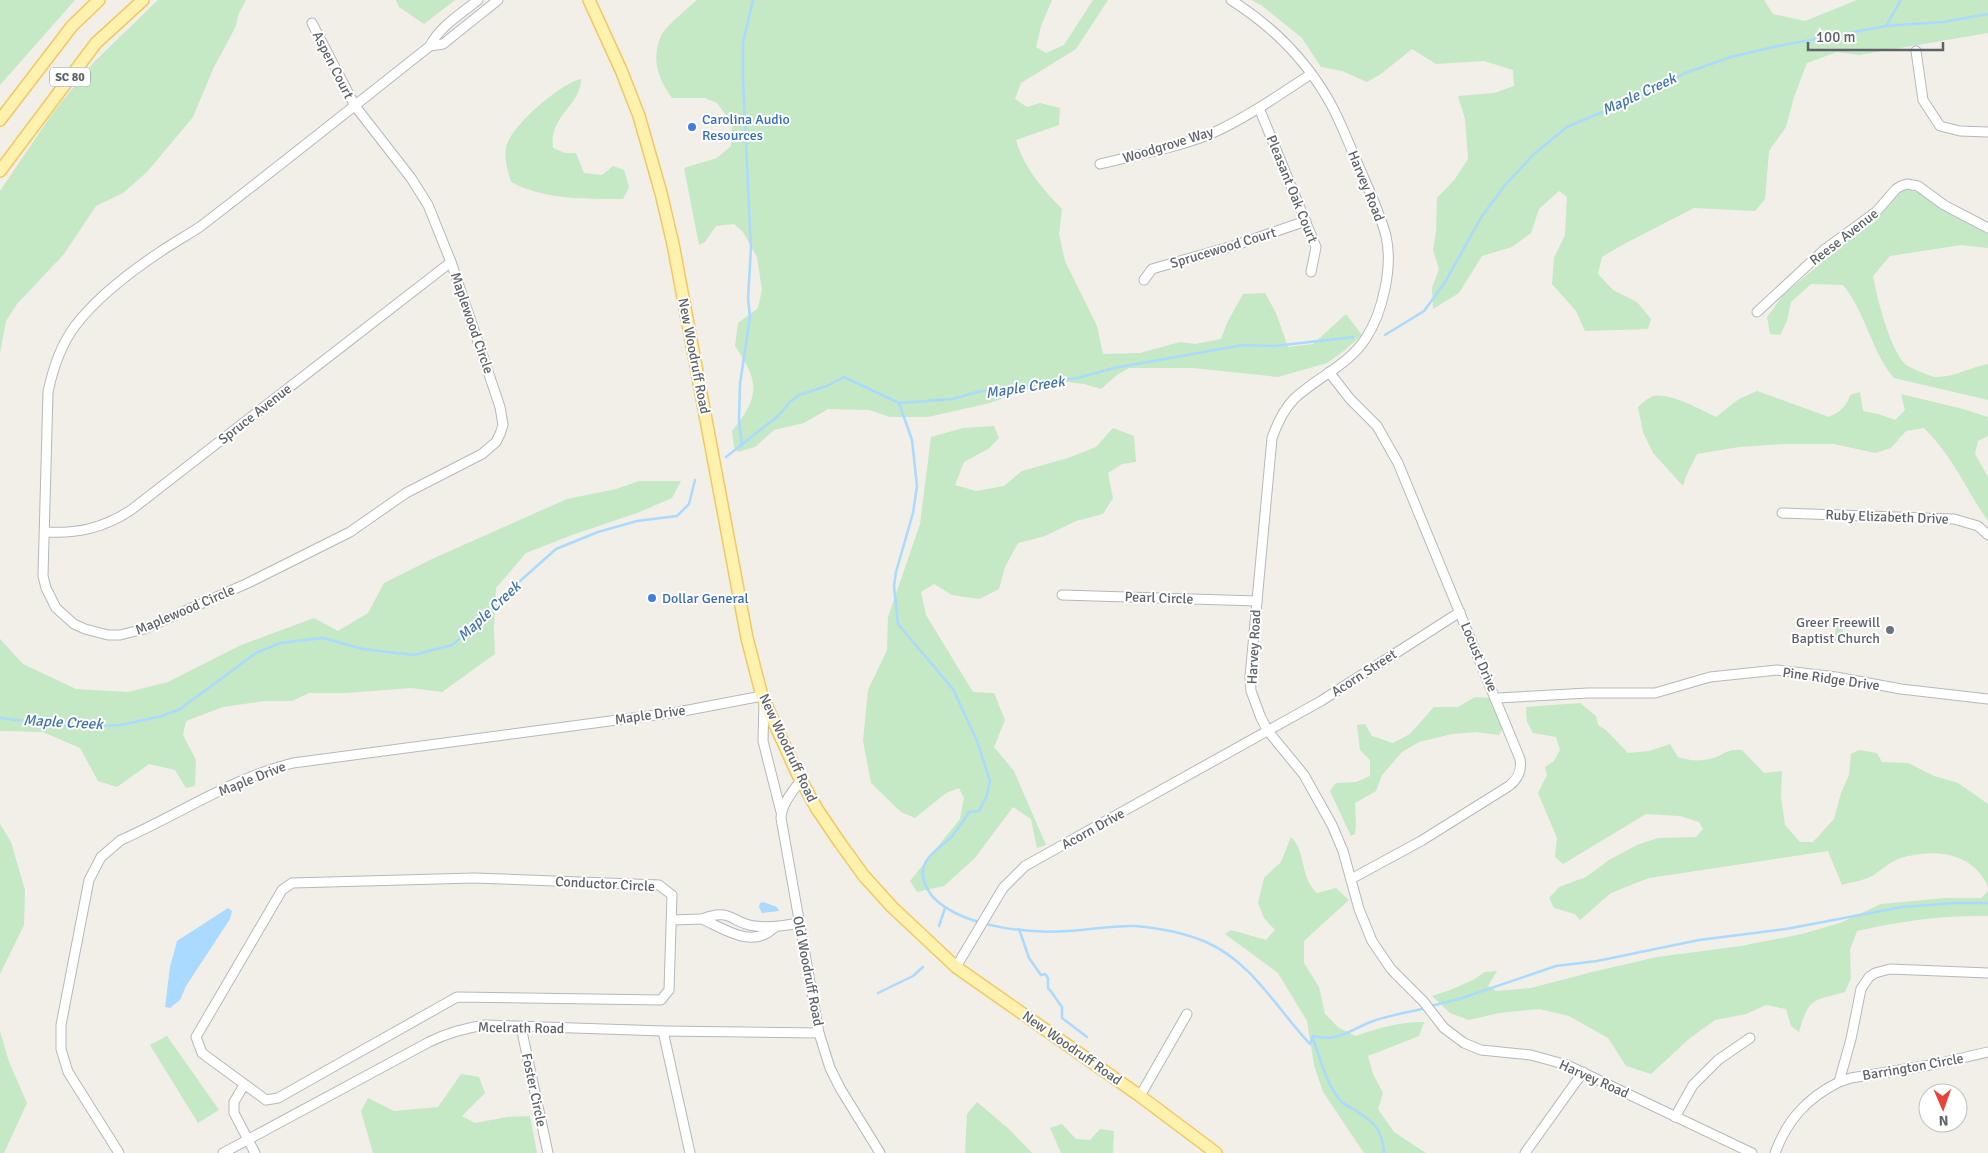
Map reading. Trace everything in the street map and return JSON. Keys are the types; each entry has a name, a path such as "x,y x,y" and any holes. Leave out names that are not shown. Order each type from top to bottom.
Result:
{"main road":[{"name":"SC 80","path":"0,120 72,26 100,0"},
{"name":"SC 80","path":"0,171 96,43 143,0"},
{"name":"New Woodruff Road","path":"589,0 621,70 639,116 661,194 675,254 738,592 763,699 801,780 840,843 864,876 892,907 956,967 1140,1096 1216,1153"}],"street":[{"name":"Maplewood Circle","path":"355,106 420,191 439,230 502,416 500,434 490,449 482,454 406,494 342,536 239,587 132,633 108,635 84,629 74,624 56,608 46,588 43,576 48,392 57,357 75,326 96,304 140,266 199,228 355,106 430,46 440,32 478,0"},
{"name":"Maplewood Circle","path":"430,46 439,46 447,41 498,0"},
{"name":"Harvey Road","path":"1231,0 1272,30 1299,58 1333,109 1376,204 1386,238 1386,280 1383,300 1375,321 1359,348 1294,399 1280,417 1272,438 1250,677 1251,691 1255,704 1268,731 1304,775 1319,799 1336,834 1351,879 1358,909 1372,941 1391,969 1453,1036 1475,1048 1493,1053 1515,1053 1546,1058 1583,1072 1752,1153"},
{"name":"Aspen Court","path":"312,23 355,106"},
{"path":"1916,50 1923,100 1940,126 1960,131 1988,132"},
{"name":"Woodgrove Way","path":"1100,164 1169,147 1213,132 1259,108 1310,74"},
{"name":"Pleasant Oak Court","path":"1259,108 1316,247 1311,272"},
{"name":"Reese Avenue","path":"1758,312 1824,250 1876,212 1896,189 1901,186 1907,184 1918,186 1950,208 1988,228"},
{"name":"Sprucewood Court","path":"1144,280 1152,269 1236,245 1306,221"},
{"name":"Spruce Avenue","path":"44,532 71,532 97,527 131,510 451,262"},
{"name":"Locust Drive","path":"1330,372 1350,399 1377,426 1392,450 1497,698 1520,759 1520,771 1514,782 1420,841 1351,879"},
{"name":"Ruby Elizabeth Drive","path":"1782,513 1954,519 1978,526 1988,535"},
{"name":"Pearl Circle","path":"1062,595 1257,601"},
{"name":"Acorn Street","path":"1268,731 1320,701 1460,612"},
{"name":"Pine Ridge Drive","path":"1497,698 1588,693 1655,693 1710,677 1776,670 1836,677 1900,689 1988,699"},
{"name":"Old Woodruff Road","path":"763,699 763,741 781,812 786,851 819,1033 830,1068 840,1088 880,1153"},
{"name":"Maple Drive","path":"119,1153 68,1072 60,1037 89,880 101,857 110,847 230,787 272,769 293,763 763,699"},
{"name":"Acorn Drive","path":"956,967 1003,888 1025,866 1268,731"},
{"path":"781,812 787,798 801,780"},
{"name":"Conductor Circle","path":"474,878 659,884 672,895 672,920 669,990 661,1000 457,997 278,1098 266,1100 244,1085 202,1053 196,1037 282,890 292,883 474,878"},
{"path":"672,920 702,919 711,915 723,914 730,915 754,926 774,928 799,923"},
{"path":"702,919 738,935 752,937 766,935 774,928"},
{"name":"Barrington Circle","path":"1839,1082 1851,1039 1861,989 1869,977 1882,970 1988,973"},
{"path":"1140,1096 1187,1014"},
{"name":"Mcelrath Road","path":"223,1153 355,1080 447,1034 466,1028 486,1025 663,1031 819,1033"},
{"name":"Foster Circle","path":"520,1027 548,1153"},
{"path":"663,1031 690,1153"},
{"path":"1675,1117 1693,1085 1718,1060 1750,1038"},
{"name":"Barrington Circle","path":"1775,1153 1785,1129 1795,1114 1822,1090 1851,1078 1918,1067 1988,1052"},
{"path":"1526,1153 1583,1072"},
{"path":"244,1085 234,1102 234,1113 255,1153"}],"green space":[{"path":"0,0 75,0 0,85"},
{"path":"158,0 246,0 239,13 235,28 213,69 193,117 147,172 123,193 96,206 64,254 17,304 6,321 0,353 0,191 52,114 94,62"},
{"path":"396,0 455,0 424,24 399,7"},
{"path":"697,0 1052,0 1041,26 1036,47 1046,53 1064,45 1093,0 1108,0 1076,49 1021,83 1015,99 1027,107 1040,103 1060,108 1059,125 1016,140 1029,169 1062,209 1059,234 1065,261 1097,326 1103,354 1140,353 1180,342 1195,344 1221,339 1228,321 1243,294 1265,293 1276,313 1288,347 1313,344 1346,314 1362,335 1327,363 1278,377 1193,368 1129,368 1117,375 1101,389 1084,384 1051,380 990,403 928,417 890,417 869,410 828,409 804,423 774,430 755,447 738,452 734,447 732,431 748,408 753,389 749,370 735,346 738,323 758,308 762,290 757,257 743,232 734,224 716,226 705,242 699,245 684,168 717,158 731,146 732,123 717,103 705,98 672,98 663,84 656,61 658,44 663,32"},
{"path":"1251,0 1764,0 1773,14 1805,21 1857,0 1988,0 1988,33 1859,55 1837,52 1807,63 1794,97 1786,127 1769,151 1765,199 1755,211 1694,208 1602,257 1598,274 1613,290 1637,302 1651,319 1648,329 1585,331 1576,311 1552,284 1554,258 1565,235 1567,197 1559,191 1539,209 1531,233 1512,247 1482,256 1459,293 1433,309 1432,288 1439,269 1433,250 1436,232 1437,198 1455,179 1468,159 1465,119 1458,96 1494,93 1514,86 1513,70 1484,61 1436,64 1412,49 1381,74 1367,82 1342,71 1321,67 1302,38 1261,5"},
{"path":"581,79 577,94 555,128 553,148 565,153 576,153 584,173 602,175 613,166 624,170 629,187 623,199 551,195 524,188 511,182 506,157 509,139 526,118 549,97 572,82"},
{"path":"1906,189 1920,193 1943,210 1988,232 1988,248 1961,245 1890,256 1873,276 1881,309 1893,345 1906,365 1935,377 1948,376 1988,364 1988,400 1894,378 1880,356 1851,296 1843,285 1811,284 1791,302 1787,321 1780,335 1770,334 1767,317 1784,294 1881,213 1893,198"},
{"path":"1757,391 1829,417 1842,408 1850,395 1860,392 1863,411 1895,420 1905,410 1901,394 1988,417 1988,436 1978,441 1975,454 1988,477 1988,521 1951,462 1924,428 1906,431 1891,448 1875,453 1834,444 1784,444 1739,447 1697,454 1683,486 1653,453 1643,432 1638,407 1651,397 1665,396 1674,398 1716,417 1739,399"},
{"path":"994,426 999,438 988,449 964,462 955,485 976,491 1004,486 1022,471 1068,458 1096,447 1113,428 1134,436 1136,462 1122,464 1108,473 1113,498 1103,514 1076,521 1045,536 1018,543 1005,567 999,589 979,599 952,595 934,584 921,592 926,615 973,692 994,693 1005,720 994,747 1014,771 1046,845 1037,848 1031,819 1013,807 975,858 944,886 917,892 910,881 960,819 964,798 959,788 946,793 915,818 901,812 871,783 863,741 868,690 887,650 888,617 920,524 931,437 963,428"},
{"path":"639,481 681,481 672,498 637,513 526,553 496,588 495,654 442,692 411,688 346,693 309,693 292,701 265,701 223,707 186,721 183,735 196,760 195,786 186,788 175,770 149,764 117,787 98,781 80,748 43,732 0,731 0,639 23,664 76,689 128,692 168,682 241,645 314,618 338,631 368,613 384,583 432,559 567,499 616,489"},
{"path":"1836,625 1843,626 1841,643 1834,642"},
{"path":"1475,697 1491,698 1503,727 1499,735 1476,732 1452,734 1419,742 1402,752 1382,775 1376,791 1355,803 1355,834 1351,836 1330,791 1336,783 1356,782 1370,776 1370,760 1360,750 1357,725 1365,724 1372,736 1393,743 1410,734 1434,707 1458,707"},
{"path":"1580,703 1596,716 1598,725 1606,730 1628,753 1649,751 1670,744 1678,757 1701,760 1711,759 1731,750 1742,750 1764,773 1782,771 1781,797 1785,825 1800,842 1813,842 1834,819 1841,793 1849,775 1851,754 1859,750 1877,753 1882,762 1908,763 1934,776 1958,783 1988,804 1988,887 1981,875 1962,859 1950,855 1937,854 1924,854 1898,859 1868,878 1842,885 1828,851 1649,878 1611,893 1580,920 1575,914 1554,908 1549,898 1559,887 1586,877 1609,860 1637,845 1658,838 1696,837 1703,829 1699,822 1680,816 1646,814 1563,864 1555,857 1557,838 1538,793 1547,775 1545,767 1554,761 1560,750 1556,737 1533,733 1527,722 1526,707"},
{"path":"0,824 11,842 25,890 24,925 0,974"},
{"path":"1291,837 1299,850 1308,880 1317,893 1336,888 1349,900 1304,941 1304,963 1319,987 1325,1014 1339,1028 1356,1036 1389,1026 1424,1022 1419,1036 1368,1056 1373,1074 1383,1093 1378,1109 1394,1132 1426,1153 1364,1153 1323,1092 1314,1065 1307,1021 1278,973 1225,934 1231,930 1266,940 1275,930 1264,918 1258,903 1264,878 1281,862"},
{"path":"1988,891 1988,916 1922,919 1857,931 1850,950 1851,978 1845,992 1814,1002 1806,1012 1799,1032 1791,1026 1786,1009 1766,1005 1746,1014 1715,1020 1690,1038 1651,1074 1626,1066 1608,1038 1569,1016 1539,1009 1499,1013 1469,1020 1450,1013 1432,996 1473,980 1485,972 1497,971 1488,986 1496,991 1531,988 1657,957 1741,946 1802,934 1840,923 1881,904 1945,898 1981,898"},
{"path":"0,1031 9,1062 27,1103 4,1153 0,1153"},
{"path":"167,1036 219,1110 198,1123 150,1045"},
{"path":"461,1074 479,1077 485,1093 462,1116 475,1123 507,1117 530,1116 537,1153 373,1153 361,1111 368,1098 394,1111 438,1107"},
{"path":"977,1102 1009,1129 1032,1153 965,1153 967,1114"},
{"path":"1062,1124 1076,1139 1090,1140 1100,1129 1114,1131 1113,1153 1061,1153 1050,1128"}],"water":[{"path":"763,902 777,907 779,911 762,913 759,907 760,903"},
{"path":"228,908 232,911 230,919 186,986 180,1000 170,1008 165,1007 170,967 177,941"}],"waterway":[{"path":"742,446 739,420 740,384 750,317 748,298 751,248 743,43 753,0"},
{"path":"1886,26 1901,0"},
{"name":"Maple Creek","path":"1385,335 1424,311 1444,284 1482,216 1506,184 1534,154 1567,127 1628,101 1685,73 1731,57 1773,47 1886,26 1943,22 1988,14"},
{"name":"Maple Creek","path":"726,457 778,416 799,395 827,386 844,377 899,403 953,399 977,392 1077,378 1114,368 1243,345 1275,346 1353,337"},
{"path":"899,403 912,440 917,486 913,513 896,572 894,586 898,624 953,689 977,741 990,781 987,795 979,811 969,812 954,834 934,852 924,866 923,875 929,892 937,901 950,910 981,923 999,927 1052,932 1135,926 1171,931 1198,939 1237,961 1263,987 1310,1044 1313,1036"},
{"name":"Maple Creek","path":"0,718 65,726 98,726 121,725 162,716 180,709 256,653 280,643 323,638 363,649 414,655 452,645 482,620 510,590 556,549 598,532 637,521 677,516 689,504 695,480"},
{"path":"1431,1006 1459,999 1556,966 1597,961 1699,940 1786,929 1902,907 1955,903 1988,903"},
{"path":"939,926 945,908"},
{"path":"1019,929 1029,958 1041,975 1045,974 1048,978 1048,988 1062,1007 1062,1018 1087,1037"},
{"path":"878,993 913,976 923,967"},
{"path":"1313,1036 1331,1038 1346,1034 1376,1020 1426,1008"},
{"path":"1313,1038 1332,1089 1343,1103 1368,1119 1376,1127 1381,1138 1384,1153"}],"place":[{"name":"Carolina Audio Resources","path":"692,127"},
{"name":"Dollar General","path":"652,598"},
{"name":"Greer Freewill Baptist Church","path":"1890,630"}]}
